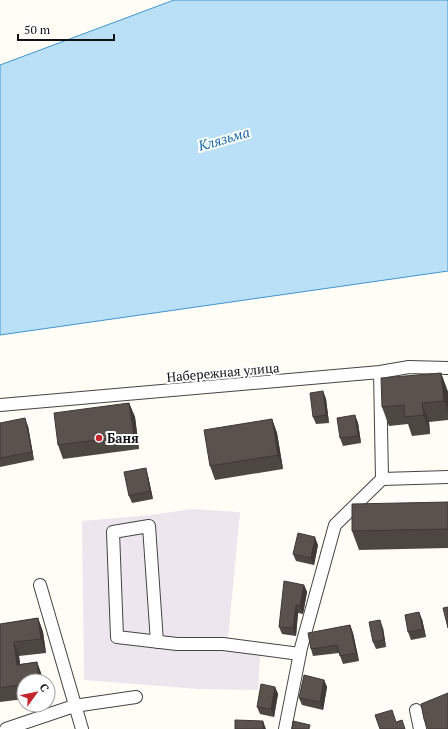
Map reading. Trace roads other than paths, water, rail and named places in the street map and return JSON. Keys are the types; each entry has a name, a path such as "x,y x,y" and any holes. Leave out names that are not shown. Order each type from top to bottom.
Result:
{"street":[{"name":"Набережная улица","path":"0,404 380,372 409,367 448,368"},
{"path":"380,372 382,479"},
{"path":"285,729 300,654 335,526 382,479 448,477"},
{"path":"156,642 149,526 113,532 117,637 156,642 177,644 223,644 300,654"},
{"path":"40,585 74,706 82,729"},
{"path":"6,729 74,706 136,697"},
{"path":"416,710 420,729"}],"water":[{"name":"Клязьма","path":"174,0 448,0 448,271 0,335 0,65"}],"place":[{"name":"Баня","path":"99,438"}]}
